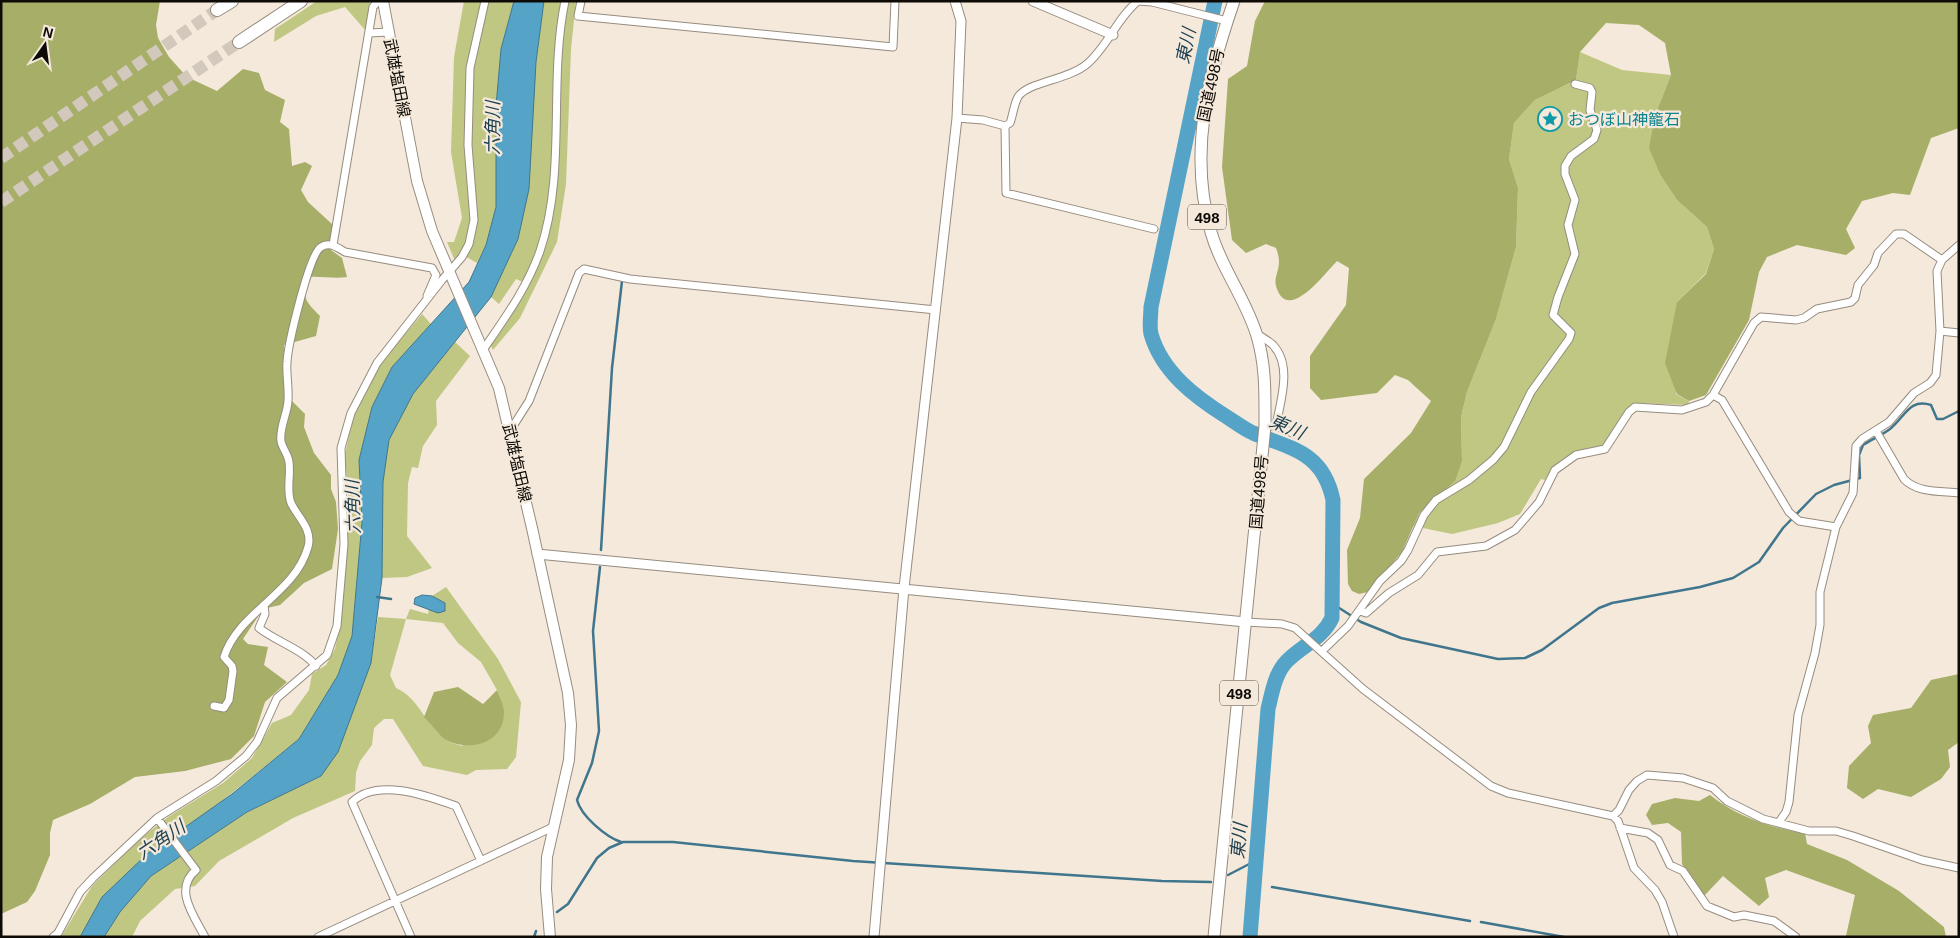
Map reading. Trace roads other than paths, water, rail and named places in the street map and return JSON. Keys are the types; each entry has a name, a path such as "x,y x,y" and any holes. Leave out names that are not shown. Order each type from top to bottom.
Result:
{"highway":[{"path":"217,10 232,1"},
{"path":"239,42 301,1"},
{"name":"国道498号","path":"1214,937 1263,449 1270,426 1265,368 1256,334 1211,232 1202,179 1201,148 1204,110 1223,21 1234,1"}],"main road":[{"name":"武雄塩田線","path":"383,1 416,181 432,231 499,388 568,693 571,725 569,760 547,857 546,889 550,937"}],"street":[{"path":"333,245 373,7 378,1"},
{"path":"53,937 58,933 80,892 93,878 158,820 216,781 246,756 257,742 277,698 327,655 337,626 344,544 341,448 351,413 377,363 426,300 450,275 469,244 474,220 468,145 470,68 484,1"},
{"path":"482,348 526,286 540,250 550,210 554,166 556,69 565,1"},
{"path":"581,1 578,16 893,47 895,1"},
{"path":"874,937 904,588 958,118 961,21 955,1"},
{"path":"1034,1 1113,35"},
{"path":"958,118 983,120 1005,126 1010,123 1017,99 1025,89 1062,79 1086,66 1113,35 1132,6 1138,1 1152,2 1223,21"},
{"path":"369,33 389,32"},
{"path":"1321,650 1348,626 1380,580 1404,555 1424,515 1436,500 1484,468 1504,447 1531,392 1569,340 1571,334 1568,328 1553,315 1575,254 1568,225 1575,200 1565,174 1565,166 1571,156 1594,139 1597,130 1590,110 1592,92 1587,85 1575,84"},
{"path":"1005,126 1006,193 1154,229"},
{"path":"1360,611 1366,613 1389,593 1418,575 1437,552 1486,546 1515,530 1539,502 1555,470 1576,455 1605,449 1629,412 1635,407 1682,410 1706,402 1713,395 1754,323 1761,317 1796,320 1804,318 1817,309 1850,302 1855,298 1858,285 1874,265 1878,253 1896,234 1904,234 1942,260"},
{"path":"214,706 224,708 229,700 233,671 232,666 224,657 228,646 264,605 294,575 308,548 310,538 291,503 288,490 289,461 281,441 288,401 286,362 310,266 318,248 324,244 333,245 345,252 432,268 436,275 427,293 426,300"},
{"path":"1779,822 1786,812 1789,802 1798,715 1815,653 1820,625 1820,592 1836,527 1854,488 1856,446 1862,439 1889,422 1914,394 1930,383 1936,376 1940,331 1938,272 1942,260 1959,245"},
{"path":"510,431 529,401 579,273 584,269 630,279 936,310"},
{"path":"1940,331 1959,333"},
{"path":"1256,334 1274,346 1283,370 1284,381 1270,426 1295,434"},
{"path":"1713,395 1722,400 1789,512 1799,521 1836,527"},
{"path":"1876,431 1909,485 1928,490 1959,493"},
{"path":"537,554 1282,624 1295,628 1304,634 1363,689 1491,786 1508,793 1614,816"},
{"path":"264,605 265,614 259,628 273,639 309,658 316,666"},
{"path":"1614,816 1629,790 1637,781 1648,776 1683,778 1714,788 1734,804 1763,819 1809,831 1836,831 1922,860 1959,868"},
{"path":"411,937 394,902 352,802 360,794 391,790 420,792 456,806 481,861"},
{"path":"1614,816 1634,868 1655,890 1662,902 1674,937"},
{"path":"158,820 196,870 189,876 185,889 186,899 205,937"},
{"path":"318,937 553,827"},
{"path":"1620,828 1648,833 1658,840 1670,865 1683,871 1707,906 1734,917 1744,915 1774,921 1796,937"}],"water":[{"path":"514,1 544,1 536,62 529,189 518,239 491,297 413,394 389,440 383,482 382,578 371,663 338,752 321,776 247,812 151,876 120,912 104,937 80,937 102,897 147,854 232,794 299,739 338,675 352,636 362,522 359,460 372,407 392,367 469,282 486,245 496,207 496,106 501,49"},
{"path":"422,595 432,596 445,603 445,611 438,613 414,604 415,598"}],"waterway":[{"name":"東川","path":"1215,1 1151,307 1151,334 1156,348 1171,372 1203,401 1246,430 1304,454 1314,462 1322,472 1333,500 1332,618 1318,637 1293,655 1283,666 1274,684 1268,709 1250,937"},
{"path":"601,550 612,368 622,281"},
{"path":"1333,604 1361,622 1401,638 1498,659 1525,658 1542,650 1599,608 1612,603 1700,587 1733,578 1759,562 1783,528 1816,494 1834,485 1860,478 1859,455 1863,445 1890,429 1912,406 1917,404 1931,405 1937,419 1943,419 1959,411"},
{"path":"600,567 593,631 599,731 592,763 577,800 583,813 595,825 608,836 621,842"},
{"path":"377,597 391,599"},
{"path":"557,912 568,904 597,858 609,848 623,842 673,842 853,861 1162,881 1211,882"},
{"path":"1228,875 1257,860"},
{"path":"1272,887 1470,921"},
{"path":"1481,922 1564,937"},
{"path":"534,937 536,931"}],"tunnel":[{"path":"1,158 217,10"},
{"path":"1,202 239,42"}],"place":[{"name":"おつぼ山神籠石","path":"1550,119"}],"water label":[{"name":"六角川","path":"493,128"},
{"name":"六角川","path":"353,507"},
{"name":"六角川","path":"161,840"}]}
